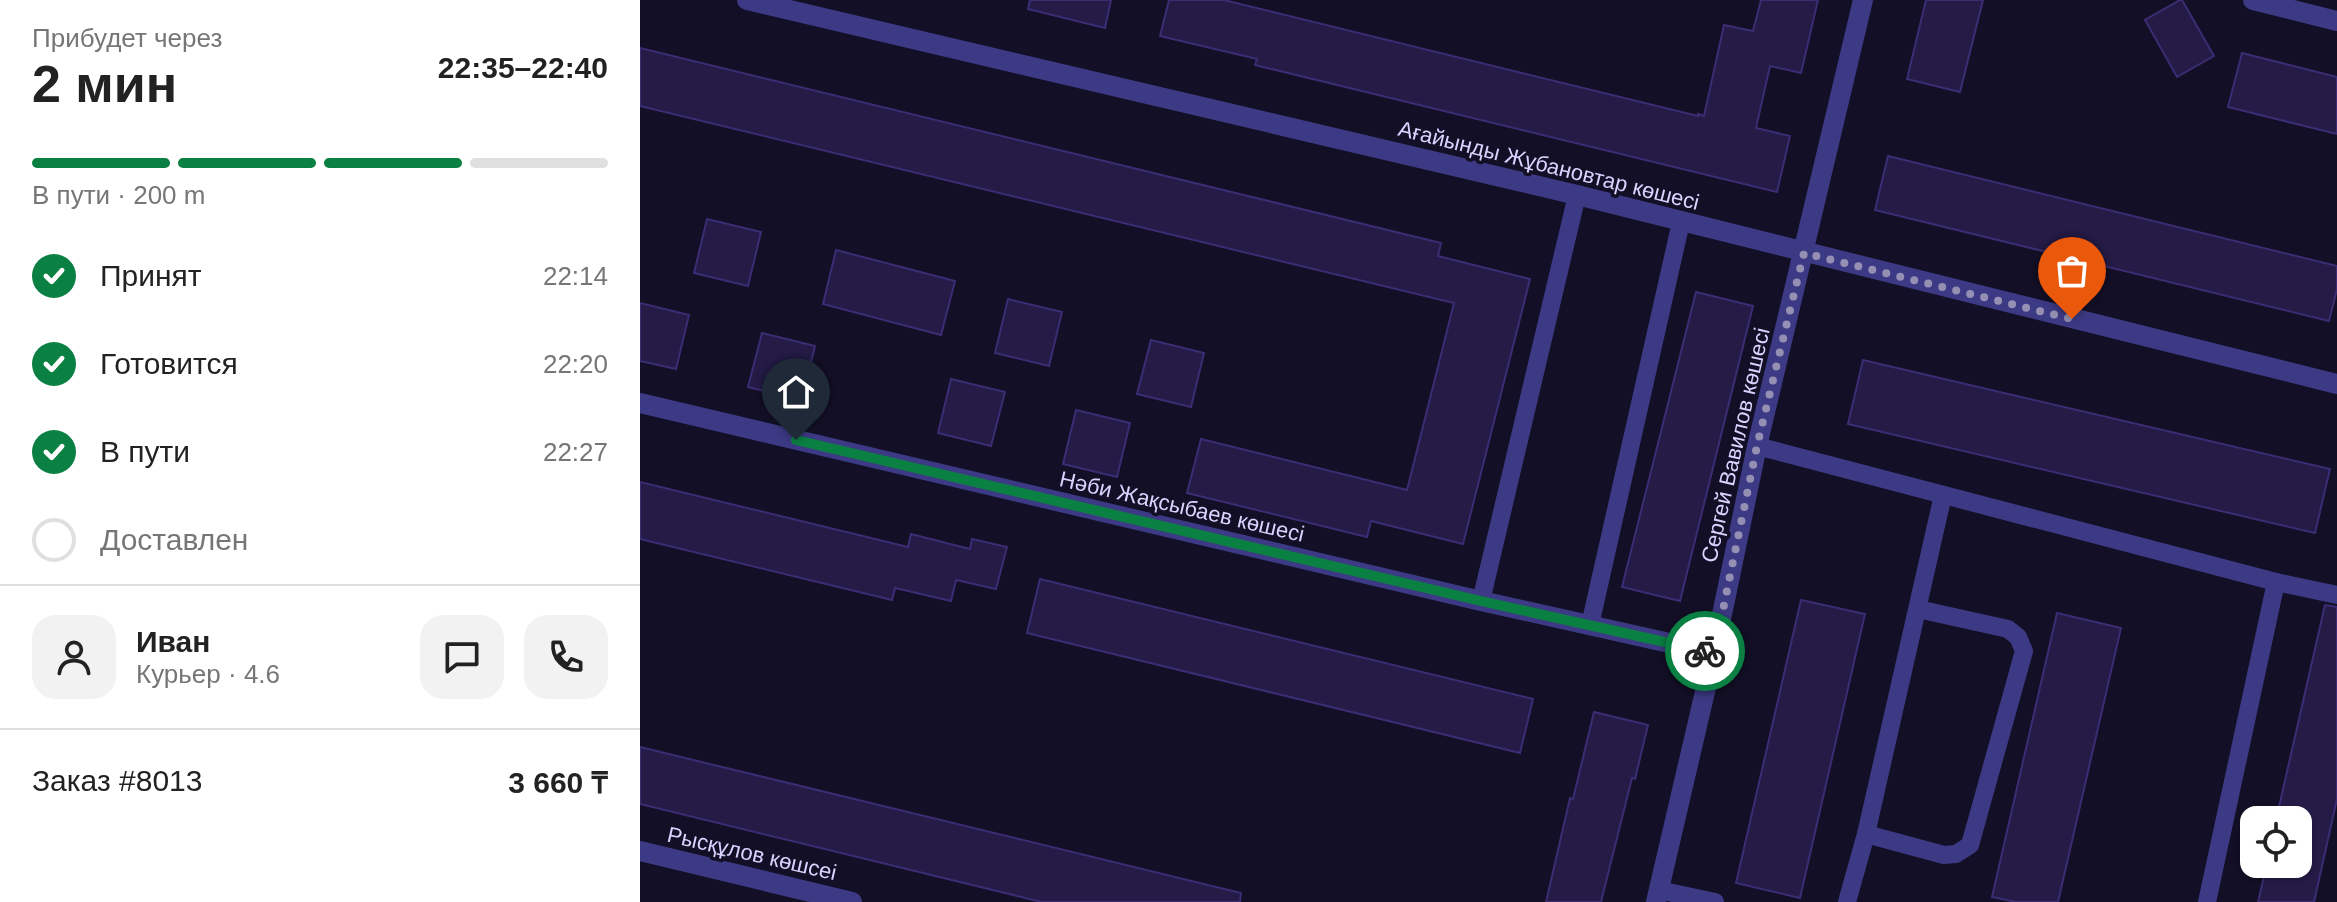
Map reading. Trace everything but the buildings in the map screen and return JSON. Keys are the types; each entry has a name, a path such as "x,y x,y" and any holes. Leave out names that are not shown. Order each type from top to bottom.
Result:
{"street":[{"name":"Ағайынды Жұбановтар көшесі","path":"747,0 1577,195 2337,384"},
{"name":"Сергей Вавилов көшесі","path":"1658,896 1714,653 1757,446 1863,0"},
{"path":"2253,0 2337,21"},
{"name":"Нәби Жақсыбаев көшесі","path":"640,403 1714,653"},
{"name":"Рысқұлов көшсеі","path":"640,851 852,902"}],"lane":[{"path":"1481,601 1577,195"},
{"path":"1590,625 1681,222"},
{"path":"1757,446 2276,582 2337,595"},
{"path":"1847,902 1866,834 1943,495"},
{"path":"2207,902 2276,582"},
{"path":"1866,834 1944,855 1956,854 1970,845 2024,651 2018,637 2008,629 1918,609"},
{"path":"1658,896 1715,902"}],"way so far":[{"path":"1705,651 1714,653 1757,446 1804,253 2072,319"}],"route":[{"path":"796,440 1705,651"}]}
